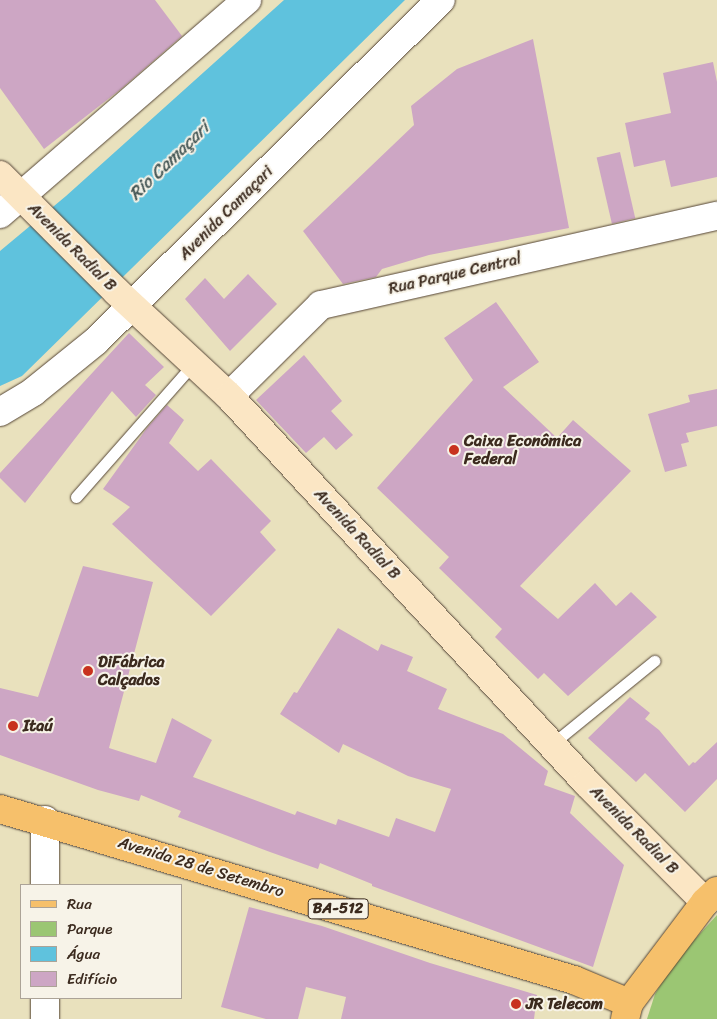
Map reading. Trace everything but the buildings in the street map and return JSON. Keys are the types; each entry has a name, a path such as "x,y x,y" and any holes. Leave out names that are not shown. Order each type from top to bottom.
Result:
{"main road":[{"name":"Avenida Radial B","path":"0,175 124,299 229,396 552,744 711,897"},
{"name":"Avenida 28 de Setembro","path":"0,808 574,980 627,1011"},
{"name":"BA-512","path":"627,1011 711,897"}],"street":[{"path":"0,214 27,202 247,0"},
{"name":"Avenida Camaçari","path":"0,412 34,392 96,341 124,299 441,0"},
{"name":"Rua Parque Central","path":"229,396 320,305 717,216"},
{"path":"45,820 45,884"},
{"path":"45,999 45,1019"}],"lane":[{"path":"76,497 194,363"},
{"path":"552,744 654,661"}],"green space":[{"path":"717,915 717,1019 647,1019 655,994 675,961"}],"water":[{"name":"Rio Camaçari","path":"284,0 405,0 22,376 0,386 0,251 66,196"}],"place":[{"name":"Caixa Econômica Federal","path":"454,450"},
{"name":"DiFábrica Calçados","path":"88,671"},
{"name":"Itaú","path":"13,726"},
{"name":"JR Telecom","path":"516,1004"}]}
